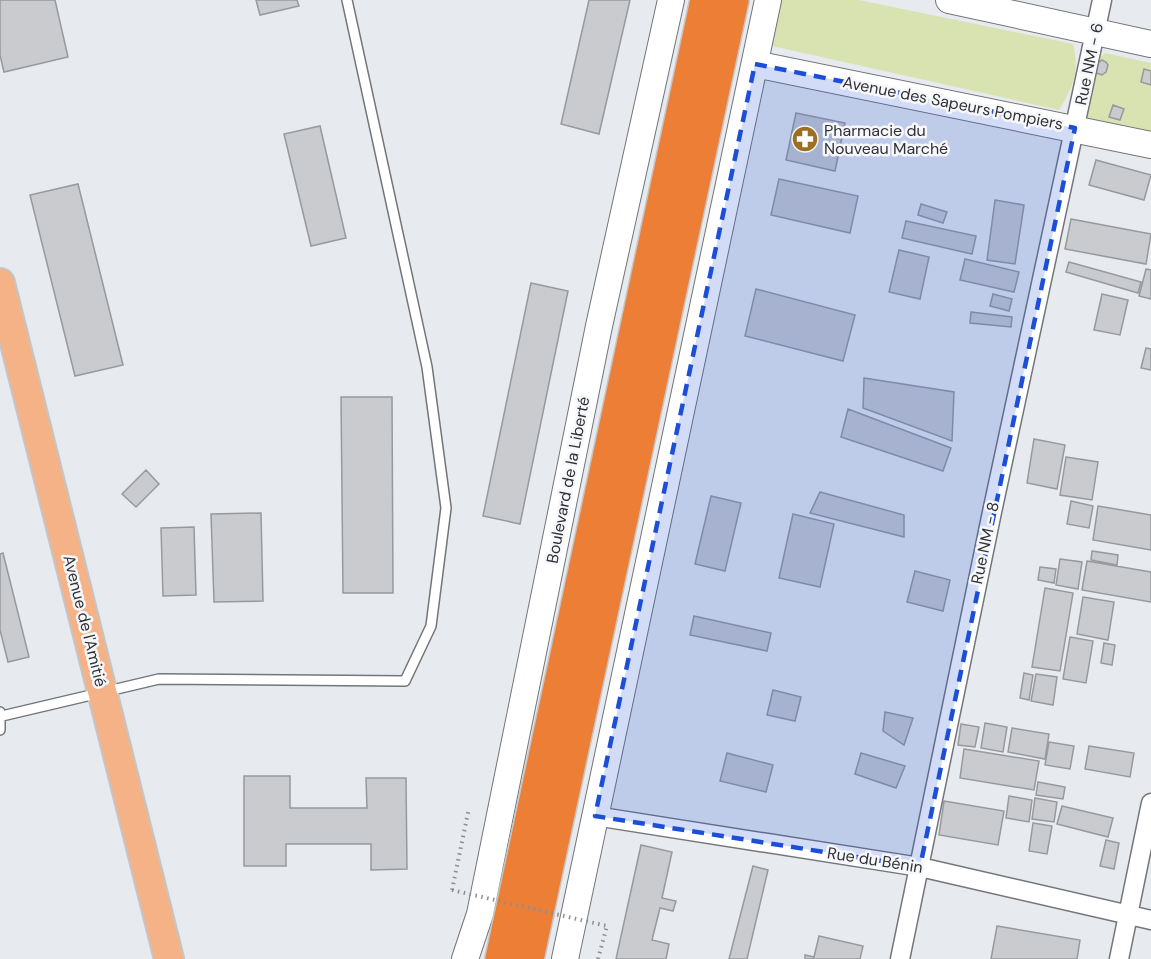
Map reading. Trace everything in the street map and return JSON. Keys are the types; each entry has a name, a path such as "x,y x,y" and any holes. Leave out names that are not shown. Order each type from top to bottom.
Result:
{"highway":[{"name":"Boulevard de la Liberté","path":"502,959 707,0"},
{"path":"527,959 732,0"}],"main road":[{"name":"Boulevard de la Liberté","path":"465,959 482,903 599,326 671,0"},
{"path":"565,959 768,0"},
{"path":"949,0 1151,44"},
{"name":"Avenue des Sapeurs Pompiers","path":"755,64 1151,145"},
{"name":"Avenue de l'Amitié","path":"0,283 169,959"}],"street":[{"name":"Rue NM - 6","path":"1075,128 1102,0"},
{"name":"Rue NM - 8","path":"900,959 992,512 1075,128"},
{"path":"1119,959 1151,803"},
{"name":"Rue du Bénin","path":"595,816 920,867 1151,920"}],"lane":[{"path":"0,730 1,713 159,679 405,681 431,626 446,508 429,379 347,0"}],"path":[{"path":"469,808 452,890 607,926 598,959"}],"highlighted area":[{"path":"755,64 1075,128 920,867 595,816"}],"green space":[{"path":"782,0 859,0 1073,44 1076,62 1074,78 1059,110 772,46"},
{"path":"1105,53 1151,63 1151,133 1089,120 1082,111 1093,63"}],"building":[{"path":"0,0 55,0 68,57 4,72 0,55"},
{"path":"256,0 297,0 299,6 260,15"},
{"path":"589,0 630,0 599,134 561,124"},
{"path":"1102,60 1108,65 1106,72 1102,75 1093,72 1096,64"},
{"path":"1144,69 1151,71 1151,85 1141,82"},
{"path":"1113,105 1124,109 1120,120 1109,117"},
{"path":"796,113 845,123 835,171 786,160"},
{"path":"320,126 346,238 311,246 284,134"},
{"path":"1096,160 1151,175 1144,200 1089,185"},
{"path":"779,179 858,196 850,233 771,215"},
{"path":"78,184 123,365 75,376 30,195"},
{"path":"995,200 1024,205 1015,264 987,260"},
{"path":"921,204 947,212 943,223 918,215"},
{"path":"1071,219 1151,234 1146,264 1065,249"},
{"path":"906,221 976,236 972,254 902,238"},
{"path":"899,250 929,257 920,299 889,292"},
{"path":"965,259 1019,272 1014,292 960,280"},
{"path":"1069,262 1141,282 1138,293 1066,272"},
{"path":"1146,269 1151,270 1151,299 1139,296"},
{"path":"531,283 568,291 520,524 483,516"},
{"path":"756,289 855,315 843,361 745,336"},
{"path":"993,294 1012,299 1009,311 990,306"},
{"path":"1102,294 1128,300 1120,335 1094,330"},
{"path":"971,312 1012,317 1011,327 970,323"},
{"path":"1146,348 1151,349 1151,370 1141,368"},
{"path":"864,378 954,392 952,441 863,408"},
{"path":"341,397 392,397 393,593 343,593"},
{"path":"848,409 951,448 943,471 841,437"},
{"path":"1034,439 1065,445 1057,489 1027,483"},
{"path":"1066,457 1098,462 1092,500 1060,495"},
{"path":"146,470 159,484 136,507 122,494"},
{"path":"820,492 904,515 904,537 810,513"},
{"path":"711,496 741,503 725,571 695,564"},
{"path":"1071,501 1093,506 1089,528 1067,524"},
{"path":"1098,506 1151,515 1151,550 1093,540"},
{"path":"261,513 263,601 214,602 211,514"},
{"path":"793,514 834,524 820,587 779,578"},
{"path":"194,527 196,595 163,596 161,528"},
{"path":"1092,551 1118,555 1117,565 1091,560"},
{"path":"3,553 29,657 8,662 0,630 0,554"},
{"path":"1060,559 1082,562 1078,589 1056,585"},
{"path":"1087,561 1151,572 1151,602 1082,590"},
{"path":"1040,567 1056,569 1054,583 1038,580"},
{"path":"915,571 950,580 943,611 907,602"},
{"path":"1045,588 1073,593 1060,671 1032,667"},
{"path":"1083,597 1114,602 1108,640 1077,634"},
{"path":"694,616 771,633 767,651 690,635"},
{"path":"1070,637 1093,641 1086,683 1063,679"},
{"path":"1104,643 1115,645 1112,665 1101,663"},
{"path":"1024,673 1033,675 1029,700 1020,698"},
{"path":"1036,674 1057,677 1053,705 1031,701"},
{"path":"773,690 801,697 795,721 767,715"},
{"path":"885,712 913,718 904,745 883,731"},
{"path":"985,723 1007,727 1003,752 981,748"},
{"path":"961,724 979,727 975,747 958,745"},
{"path":"1012,728 1049,734 1045,759 1008,752"},
{"path":"1049,742 1074,746 1070,769 1045,765"},
{"path":"1089,746 1134,753 1130,777 1085,769"},
{"path":"964,749 1039,761 1034,790 960,778"},
{"path":"727,753 773,765 766,792 720,781"},
{"path":"861,753 905,766 896,788 855,774"},
{"path":"244,776 290,776 290,808 367,808 366,778 406,778 407,869 371,870 371,844 286,844 286,866 244,866"},
{"path":"1038,782 1065,787 1063,799 1036,795"},
{"path":"1009,796 1032,800 1029,822 1006,818"},
{"path":"1035,798 1057,802 1054,822 1032,819"},
{"path":"944,801 1004,811 998,845 939,835"},
{"path":"1062,806 1113,818 1108,837 1057,824"},
{"path":"1033,823 1052,826 1047,854 1029,851"},
{"path":"1106,840 1119,843 1114,869 1100,866"},
{"path":"641,845 672,852 662,898 676,901 673,911 660,908 652,940 669,944 666,959 616,959"},
{"path":"753,866 768,870 747,959 729,959"},
{"path":"997,926 1080,940 1077,959 991,959"},
{"path":"819,936 863,946 860,959 805,959 805,955 814,957"}],"place":[{"name":"Pharmacie du Nouveau Marché","path":"805,139"}]}
